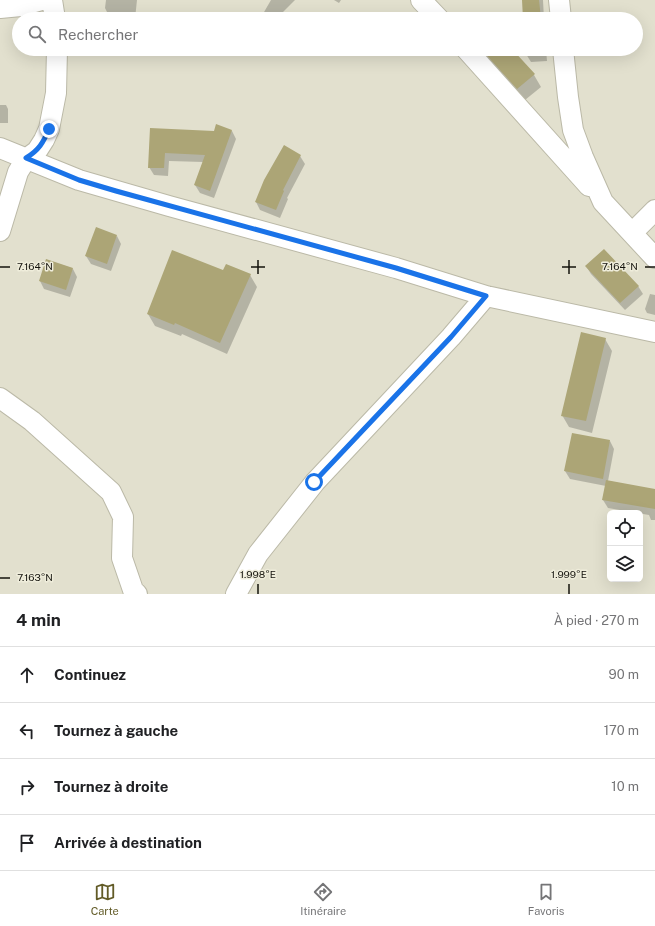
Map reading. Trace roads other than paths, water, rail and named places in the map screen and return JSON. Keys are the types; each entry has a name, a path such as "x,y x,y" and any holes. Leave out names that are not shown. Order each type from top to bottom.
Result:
{"street":[{"path":"0,8 21,6 42,0"},
{"path":"52,0 54,12"},
{"path":"421,0 432,12"},
{"path":"559,0 560,12"},
{"path":"0,231 18,172 26,158 37,151 49,129 56,93 57,56"},
{"path":"472,56 655,258"},
{"path":"564,56 573,130 603,202"},
{"path":"0,148 79,180 396,268 486,296 655,332"},
{"path":"632,233 655,210"},
{"path":"236,594 258,554 314,482 451,337 486,296"},
{"path":"0,398 32,422 111,492 123,517 122,558 133,590 137,594"}]}
